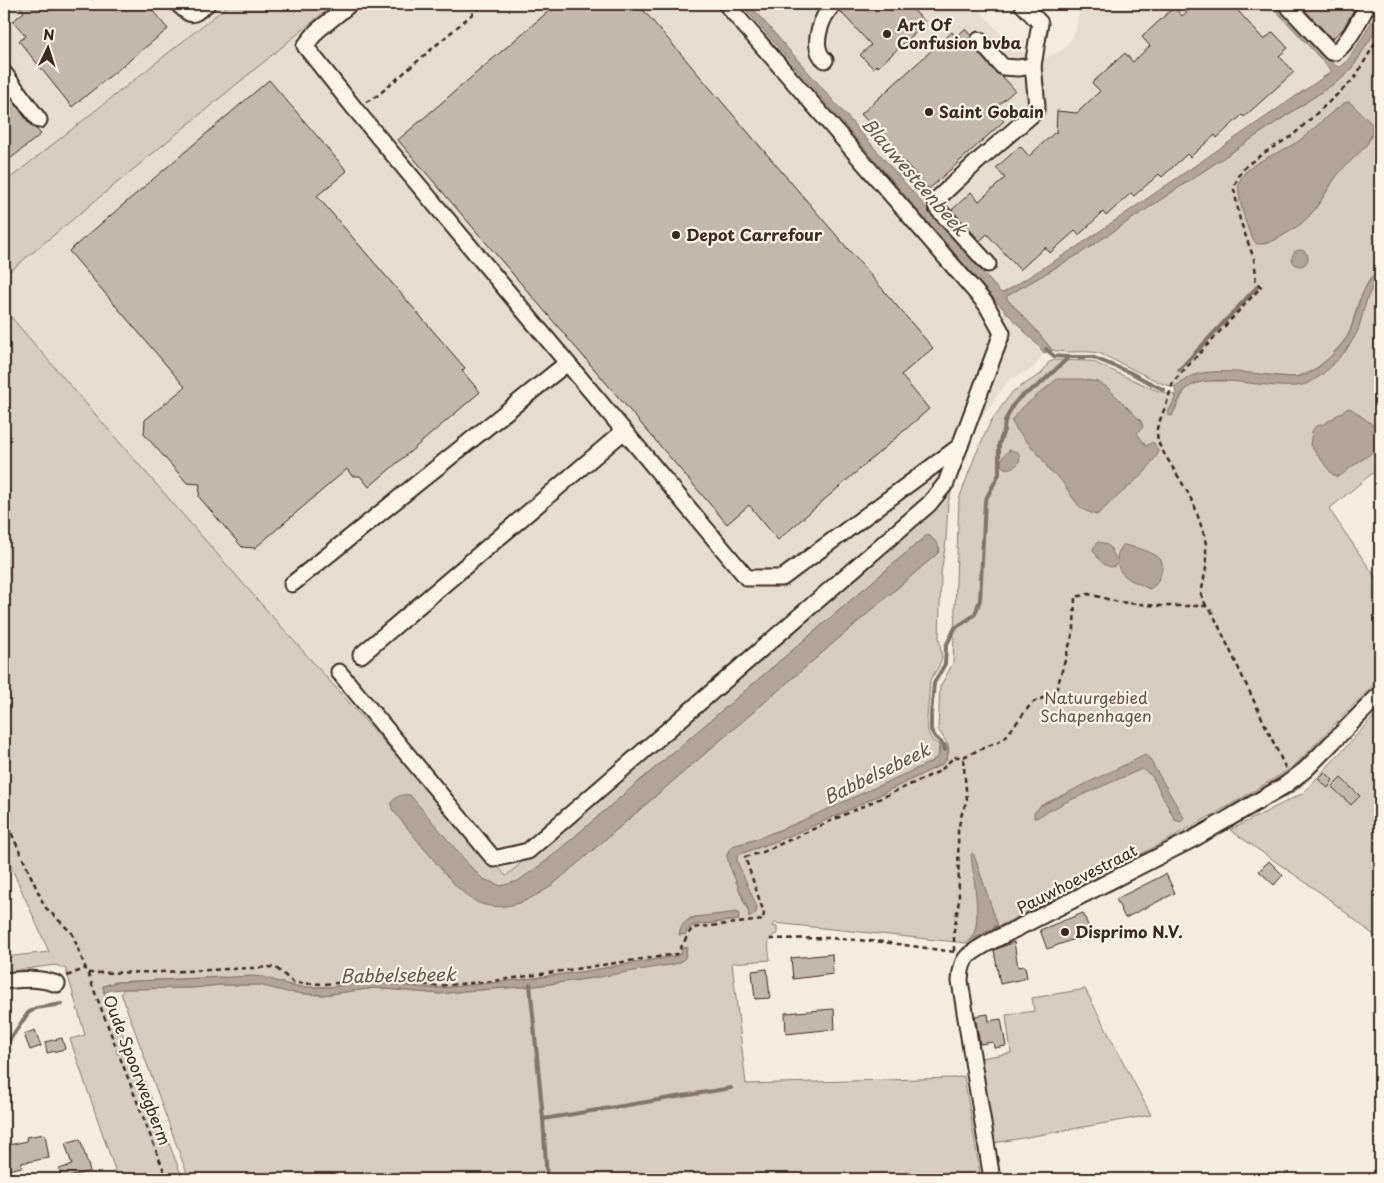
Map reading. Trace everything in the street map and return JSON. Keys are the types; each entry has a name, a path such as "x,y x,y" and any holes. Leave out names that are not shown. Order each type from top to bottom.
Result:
{"street":[{"path":"178,4 188,14 194,14 207,4"},
{"path":"350,4 317,31 304,46 355,110 747,578 782,578 960,446"},
{"path":"339,672 494,859 528,851 929,504 946,483 1002,333 986,304 726,4"},
{"path":"825,60 821,56 818,45 820,26 827,10 834,4"},
{"path":"988,264 937,208 936,200 1035,112 1037,106 1033,66 1040,23 1022,4"},
{"path":"1286,4 1331,52 1338,51 1351,34 1368,4"},
{"path":"979,40 1003,66 1018,68 1033,66"},
{"path":"4,73 38,120"},
{"path":"292,584 567,364"},
{"path":"361,656 624,431"},
{"name":"Pauwhoevestraat","path":"960,956 971,953 1195,838 1292,781 1380,694"},
{"path":"960,956 960,981 992,1179"},
{"path":"4,981 45,980 57,984"}],"path":[{"path":"355,110 376,96 484,4"},
{"path":"1292,781 1212,612 1206,606 1201,594 1206,568 1204,535 1195,507 1158,442 1157,428 1173,382 1261,287 1255,281 1254,259 1240,220 1234,188 1238,176 1247,166 1267,151 1292,136 1354,79 1380,35"},
{"path":"88,973 275,968 294,983 325,984 368,980 437,986 494,981 677,954 692,928 763,920 764,913 745,857 763,852 940,771 954,757 963,757 1004,738 1031,704 1051,695 1057,688 1074,630 1075,597 1089,594 1118,602 1159,606 1206,606"},
{"path":"770,939 829,938 883,942 960,956 954,931 959,900 958,830 967,800 963,757"},
{"name":"Oude Spoorwegberm","path":"4,817 44,907 72,933 168,1179"},
{"path":"57,984 66,977 86,968"}],"shaded area":[{"path":"4,4 230,4 4,183"},
{"path":"334,4 741,4 993,298 1044,353 1034,367 1006,383 983,415 952,489 506,876 373,730 141,468 4,309 4,276"},
{"path":"741,4 749,4 1000,292 1003,293 1078,246 1331,72 1270,4 1280,4 1336,66 1340,67 1350,57 1380,6 1380,23 1351,70 1341,79 1081,253 1007,296 1007,299 1052,350 1044,353 993,298"},
{"path":"749,4 974,4 1008,42 1030,56 1044,58 1066,47 1072,38 1076,29 1079,11 1076,4 1380,4 1380,6 1351,56 1342,66 1078,246 1003,293 985,276"},
{"path":"1347,102 1350,102 1372,124 1370,139 1334,179 1308,218 1273,241 1257,244 1248,229 1239,195 1241,178 1254,165 1299,141"},
{"path":"1297,250 1303,250 1308,255 1306,264 1297,266 1292,261 1292,255"},
{"path":"1380,269 1380,279 1368,296 1358,330 1354,337 1329,369 1313,381 1293,386 1226,381 1197,383 1186,389 1172,416 1168,415 1176,397 1175,387 1191,376 1209,372 1242,372 1292,377 1303,376 1312,372 1322,365 1343,343 1353,324 1367,284"},
{"path":"1057,379 1081,379 1098,382 1107,387 1141,421 1143,427 1137,433 1146,446 1153,442 1158,451 1158,454 1145,472 1096,515 1079,506 1059,478 1050,472 1042,458 1012,422 1012,419 1022,408"},
{"path":"1348,408 1378,429 1379,441 1370,454 1337,477 1332,474 1310,445 1312,431 1316,426 1324,424"},
{"path":"1010,450 1018,452 1020,456 1019,462 1011,468 1004,468 1001,465 1002,458"},
{"path":"927,535 938,545 938,553 550,887 535,896 519,903 503,906 485,905 477,902 453,882 392,809 391,803 395,799 401,795 410,795 483,879 501,886 518,881 546,861"},
{"path":"1098,542 1109,546 1117,560 1118,553 1123,545 1157,556 1162,566 1156,584 1149,589 1122,574 1117,564 1109,567 1104,564 1093,550"},
{"path":"939,745 948,745 947,756 941,765 840,814 782,839 737,855 737,861 757,907 756,913 749,918 748,909 729,865 727,856 732,846 751,841 795,824 933,761 940,753"},
{"path":"1145,755 1149,758 1184,818 1181,822 1175,820 1152,776 1142,769 1034,818 1034,813 1040,806"},
{"path":"972,853 998,926 969,941 975,930 977,914"},
{"path":"738,912 739,920 694,925 687,930 686,934 679,935 683,925 692,918"},
{"path":"687,947 684,958 675,964 535,986 440,994 375,988 323,995 287,992 259,985 124,989 111,990 104,993 103,986 116,982 251,976 264,977 301,987 330,987 369,982 442,988 587,971 676,956 682,953 682,948"}],"green space":[{"path":"230,4 334,4 4,276 4,183"},
{"path":"1380,23 1380,269 1371,277 1358,303 1349,335 1330,357 1313,371 1295,377 1216,372 1192,376 1174,387 1163,384 1099,353 1052,350 1007,299 1006,296 1081,253 1341,79 1351,70","holes":["1344,103 1351,103 1372,124 1371,138 1368,143 1344,166 1319,204 1305,220 1275,240 1264,244 1256,242 1249,231 1240,197 1239,187 1245,172 1299,141"]},
{"name":"Natuurgebied Schapenhagen","path":"1380,279 1380,467 1329,509 1380,584 1380,678 1290,769 1151,849 966,943 774,923 773,926 777,927 777,934 769,941 770,960 732,963 746,1084 953,1078 964,1076 981,1179 189,1179 121,993 124,989 259,985 306,994 323,995 375,988 440,994 535,986 593,978 685,958 687,948 676,956 587,971 442,988 369,982 330,987 301,987 282,983 219,977 116,982 103,986 104,993 146,1085 183,1179 118,1179 70,1039 85,1035 66,969 55,965 4,972 4,957 49,952 4,851 4,309 253,594 506,876 952,489 948,503 946,541 941,573 939,637 942,658 930,680 927,719 928,732 932,740 939,745 938,756 912,772 787,827 734,846 727,856 751,917 737,855 782,839 840,814 946,761 949,751 948,745 938,729 940,687 953,663 959,499 975,456 991,421 1013,391 1041,374 1049,362 1055,360 1091,361 1158,391 1175,395 1176,397 1168,413 1172,416 1185,390 1201,382 1231,381 1297,386 1345,352 1357,332 1368,295 1374,284","holes":["927,535 940,549 938,553 550,887 523,902 513,905 465,894 400,819 469,865 483,879 501,886 519,881 546,861","738,913 738,920 694,925 687,930 686,934 679,935 690,918"]},
{"path":"1380,710 1380,940 1325,896 1230,830 1303,793"},
{"path":"1085,989 1151,1115 994,1143 980,1058 1011,1053 1006,1015 1034,1011 1032,998"}],"building":[{"path":"17,4 147,4 168,29 72,107 19,41 26,36 13,21 24,12"},
{"name":"Depot Carrefour","path":"557,4 638,4 933,348 901,375 929,409 778,540 749,505 727,524 398,140"},
{"name":"Art Of Confusion bvba","path":"843,4 908,4 926,23 878,67 876,65 873,68 860,55 871,45 840,11"},
{"path":"1196,4 1232,4 1264,40 1273,32 1288,48 1279,56 1294,72 1244,117 1242,115 1217,138 1215,135 1190,157 1187,154 1162,177 1159,174 1134,196 1131,193 1106,216 1103,212 1079,235 1075,231 1050,253 1045,247 1020,270 987,234 980,241 952,210 971,192 979,201 1005,178 996,168 1020,146 1029,156 1056,133 1057,111 1077,113 1100,91 1092,83 1125,53 1133,62 1150,46 1142,37 1174,7 1182,16"},
{"path":"1299,4 1357,4 1343,29 1332,39"},
{"name":"Saint Gobain","path":"965,29 971,36 972,46 996,73 1002,76 1015,90 993,110 1004,121 929,189 861,114 952,32 956,37"},
{"path":"269,80 347,171 317,196 465,368 462,371 480,392 369,487 360,476 352,476 347,469 255,548 242,547 199,497 200,484 187,483 144,434 145,420 185,387 69,251"},
{"path":"4,88 31,126 41,134 4,164"},
{"path":"1325,772 1333,780 1328,788 1318,779"},
{"path":"1341,778 1360,796 1351,805 1332,787"},
{"path":"1269,861 1283,875 1274,885 1259,871"},
{"path":"1166,874 1175,893 1125,918 1116,899"},
{"name":"Disprimo N.V.","path":"1083,913 1091,933 1047,949 1040,930"},
{"path":"1014,942 1018,967 1025,966 1027,978 1000,984 994,950"},
{"path":"832,954 833,974 793,979 791,958"},
{"path":"767,969 770,998 755,999 752,971"},
{"path":"834,1009 835,1029 786,1034 785,1013"},
{"path":"988,1014 989,1021 1001,1019 1006,1046 994,1048 993,1042 980,1044 975,1016"},
{"path":"35,1030 41,1046 30,1050 24,1034"},
{"path":"62,1038 65,1049 47,1053 45,1042"},
{"path":"45,1134 49,1158 21,1163 22,1167 4,1171 4,1146 27,1141 26,1137"},
{"path":"80,1139 90,1171 62,1179 59,1169 72,1165 65,1143"}],"waterway":[{"path":"1179,370 1257,287"},
{"name":"Blauwesteenbeek","path":"1046,349 1054,356 1068,357"},
{"name":"Babbelsebeek","path":"945,750 944,745 935,737 931,730 934,683 945,664 946,646 955,628 975,614 980,600 985,501 999,474 999,444 1005,421 1013,405 1019,398 1039,385 1069,357 1092,357 1129,372 1164,390"},
{"path":"1373,691 1380,683"},
{"path":"1298,766 1330,734"},
{"path":"1271,803 1294,790 1319,767"},
{"path":"1229,809 1286,775"},
{"path":"1234,824 1262,808"},
{"path":"1172,841 1215,818"},
{"path":"1214,836 1226,829"},
{"path":"1110,890 1132,878"},
{"path":"996,927 1005,926"},
{"path":"530,984 547,1179"},
{"name":"Babbelsebeek","path":"4,1048 28,1013 36,1008 62,1004"},
{"path":"543,1119 731,1088"}],"place":[{"name":"Art Of Confusion bvba","path":"887,34"},
{"name":"Saint Gobain","path":"929,112"},
{"name":"Depot Carrefour","path":"676,235"},
{"name":"Disprimo N.V.","path":"1065,932"}]}
